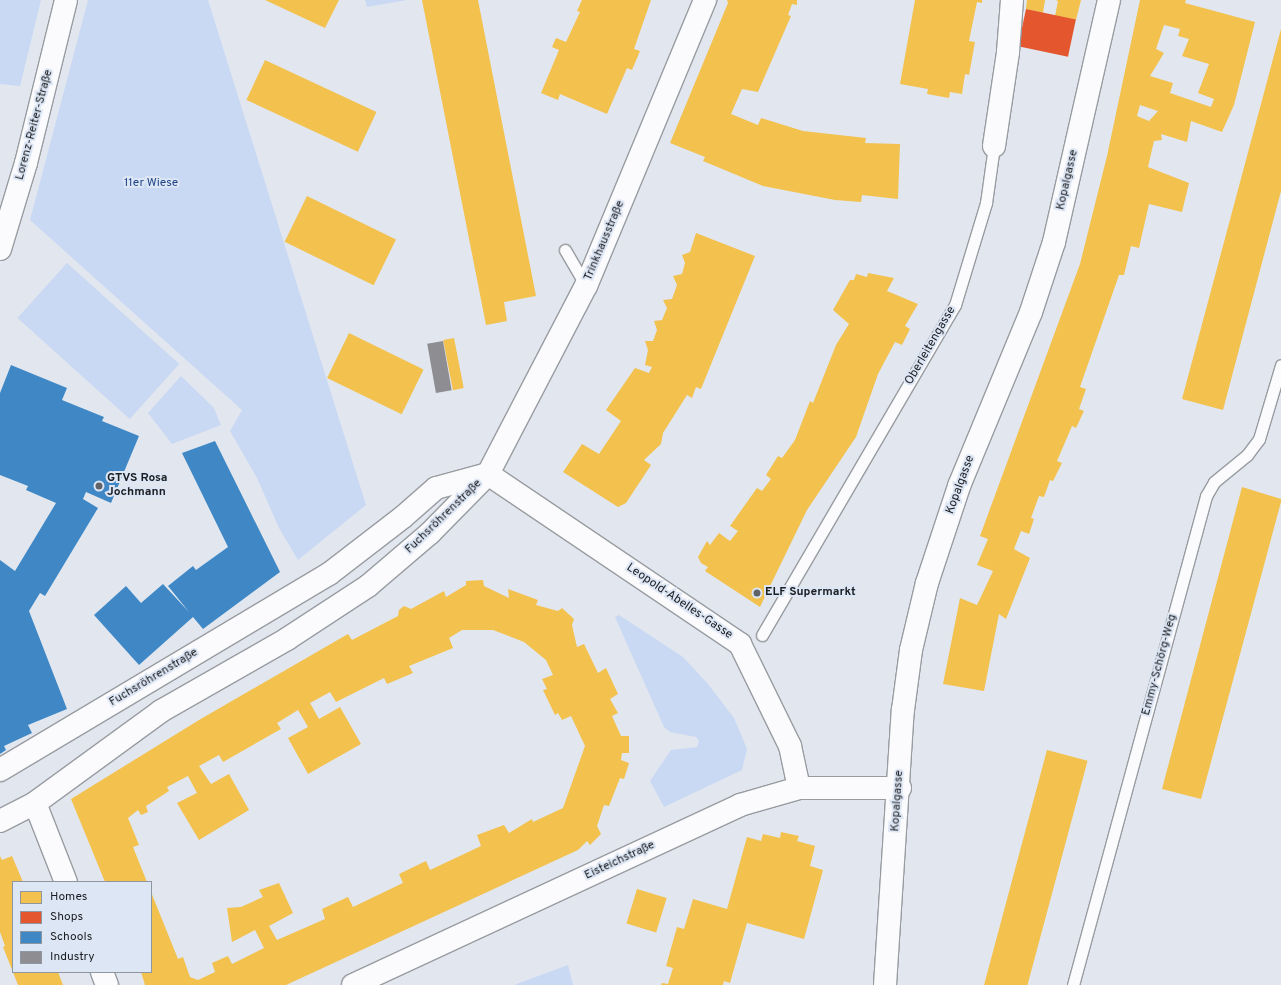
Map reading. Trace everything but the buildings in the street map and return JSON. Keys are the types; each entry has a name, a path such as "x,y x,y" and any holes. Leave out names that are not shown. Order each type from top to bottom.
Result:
{"street":[{"name":"Lorenz-Reiter-Straße","path":"0,249 26,163 66,0"},
{"name":"Oberleitengasse","path":"994,146 1008,52 1012,0"},
{"name":"Kopalgasse","path":"885,985 900,788 903,710 911,650 927,582 959,486 1031,312 1054,242 1109,0"},
{"name":"Trinkhausstraße","path":"488,474 586,286 704,2"},
{"name":"Fuchsröhrenstraße","path":"0,770 329,574 403,517 436,488 488,474"},
{"name":"Fuchsröhrenstraße","path":"0,821 35,803 161,711 287,639 368,586 430,533 488,474"},
{"name":"Leopold-Abelles-Gasse","path":"488,474 740,644 790,746 799,788"},
{"name":"Eisteichstraße","path":"353,985 740,805 799,788 900,788"},
{"path":"35,803 66,881"},
{"path":"102,973 107,985"}],"lane":[{"name":"Oberleitengasse","path":"762,635 955,305 986,203 994,146"},
{"path":"565,250 586,286"},
{"name":"Emmy-Schörg-Weg","path":"1073,985 1206,496 1214,482 1247,455 1259,439 1281,365"}],"green space":[{"path":"0,0 41,0 20,86 0,84"},
{"name":"11er Wiese","path":"88,0 208,0 366,505 298,560 279,528 257,478 230,431 242,410 30,220"},
{"path":"365,0 407,0 367,7"},
{"path":"67,263 179,364 130,419 17,318"},
{"path":"181,376 214,408 221,425 172,444 148,413"},
{"path":"619,615 683,657 708,684 734,718 747,749 742,770 664,807 650,781 671,750 697,747 699,741 696,737 670,732 664,727 615,617"},
{"path":"568,965 573,985 514,985"}],"place":[{"name":"GTVS Rosa Jochmann","path":"99,486"},
{"name":"ELF Supermarkt","path":"757,593"}]}
